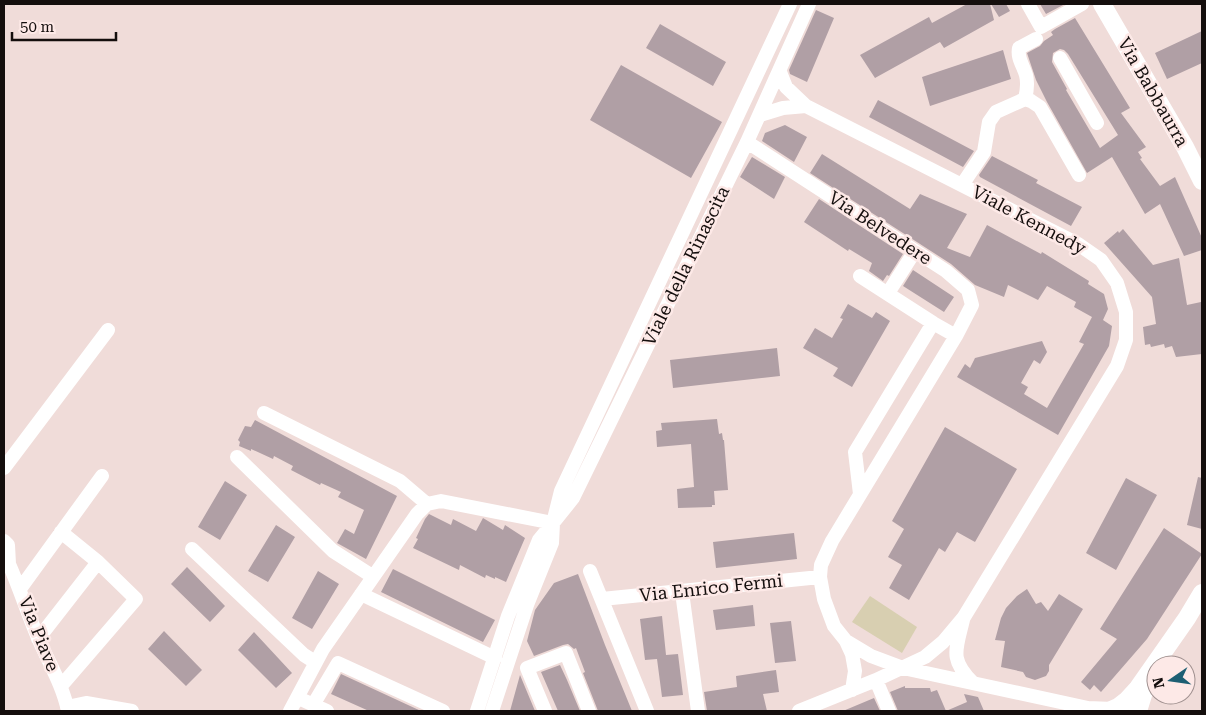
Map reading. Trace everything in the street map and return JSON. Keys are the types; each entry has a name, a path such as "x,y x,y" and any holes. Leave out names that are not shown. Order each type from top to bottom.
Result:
{"main road":[{"name":"Via Babbaurra","path":"1102,4 1185,147 1202,181"},
{"path":"1161,655 1202,593"},
{"path":"1118,710 1146,676"},
{"path":"1138,711 1146,688"}],"street":[{"name":"Viale della Rinascita","path":"492,711 527,605 552,543 553,523 566,482 790,4"},
{"name":"Viale della Rinascita","path":"477,711 508,616 539,540 573,498 760,116 809,4"},
{"path":"1028,4 1041,27 1082,4"},
{"path":"1025,99 1027,88 1026,75 1017,55 1019,48 1036,39"},
{"path":"1060,58 1097,123"},
{"name":"Viale Kennedy","path":"780,72 786,88 806,106 1078,244 1101,260 1117,282 1126,312 1126,340 1117,366 964,617"},
{"path":"962,185 984,152 989,122 996,112 1025,99 1040,107 1079,175"},
{"path":"760,116 783,108 806,106"},
{"name":"Via Belvedere","path":"747,142 946,271 968,290 972,305 956,336 832,540 821,565 820,577 824,599 834,626 846,641"},
{"path":"888,293 915,251"},
{"path":"860,276 956,336"},
{"path":"860,494 855,452 933,322"},
{"path":"4,468 108,330"},
{"path":"264,413 400,481 427,504"},
{"path":"237,457 333,551 372,576"},
{"path":"20,589 102,476"},
{"path":"290,711 315,662 372,576 416,514 427,504 441,501 553,523"},
{"path":"61,532 98,562 136,599 61,686"},
{"name":"Via Piave","path":"4,540 8,545 6,563 20,589 38,639 61,686 68,709"},
{"path":"192,549 304,655 315,662"},
{"path":"38,639 98,562"},
{"path":"590,570 647,711"},
{"name":"Via Enrico Fermi","path":"602,599 820,577"},
{"path":"682,592 698,711"},
{"path":"361,594 495,658"},
{"path":"799,711 925,658 943,642 964,617"},
{"path":"964,617 956,652 957,662 962,672 973,683"},
{"path":"846,641 872,656 902,668 1089,709 1118,710"},
{"path":"846,641 852,654 855,670 852,690"},
{"path":"546,711 528,668 566,653 589,711"},
{"path":"314,705 338,663 443,711"},
{"path":"876,680 889,711"},
{"path":"298,698 327,711"},
{"path":"68,709 86,703 132,711"}],"shaded area":[{"path":"870,596 917,627 902,653 852,622"}],"building":[{"path":"967,4 990,4 994,20 944,48 940,42 875,78 860,55 929,17 932,23"},
{"path":"991,4 1006,4 1010,11 999,17"},
{"path":"1040,4 1065,4 1046,14"},
{"path":"816,10 834,18 807,82 790,74 789,70"},
{"path":"1075,18 1130,108 1121,113 1146,147 1138,152 1142,158 1140,159 1160,186 1175,177 1202,238 1202,250 1184,256 1160,204 1145,214 1112,157 1087,173 1036,80 1027,53 1040,46 1053,35 1051,32","holes":["1060,49 1064,50 1118,135 1100,148 1052,62 1053,53"]},
{"path":"660,24 726,62 713,86 646,48"},
{"path":"1202,31 1202,63 1167,79 1155,53"},
{"path":"1003,50 1011,79 930,106 922,77"},
{"path":"621,65 722,122 691,178 590,120"},
{"path":"878,100 974,151 963,167 869,117"},
{"path":"785,125 807,137 794,162 762,141 765,133"},
{"path":"822,154 910,209 920,194 967,214 947,248 970,257 987,225 1041,254 1042,252 1089,281 1088,284 1104,294 1108,309 1103,320 1112,326 1109,346 1058,435 957,377 965,364 970,368 975,358 1042,341 1047,352 1040,364 1034,360 1021,383 1028,387 1024,394 1047,408 1084,344 1079,342 1092,317 1074,307 1076,302 1047,286 1038,300 1008,285 1004,297 975,285 951,264 810,173"},
{"path":"992,156 1038,180 1036,183 1082,207 1071,226 980,177 979,175"},
{"path":"752,157 785,177 774,199 740,177"},
{"path":"819,199 903,254 889,276 887,275 883,281 869,271 872,263 849,249 848,251 804,222"},
{"path":"1123,229 1153,265 1179,258 1187,305 1201,302 1202,354 1176,357 1172,346 1165,348 1164,344 1151,347 1150,344 1145,345 1143,327 1156,324 1152,297 1104,243"},
{"path":"913,270 954,297 944,312 903,286"},
{"path":"848,304 872,318 876,312 890,321 852,387 833,376 838,368 803,348 815,328 832,338 843,319 840,318"},
{"path":"777,348 780,376 673,388 670,360"},
{"path":"717,419 719,434 722,433 724,440 728,490 714,491 715,505 712,505 712,507 678,508 677,489 694,487 691,444 657,447 656,431 662,430 661,423"},
{"path":"255,420 397,496 366,559 337,543 345,529 354,534 364,510 338,497 341,492 321,483 320,485 291,470 293,466 274,456 273,459 239,446 240,442 238,440 245,426 251,427"},
{"path":"945,427 1017,469 975,542 957,532 945,552 939,548 909,600 889,588 902,565 888,557 904,529 892,521"},
{"path":"1198,477 1202,478 1202,529 1187,525"},
{"path":"1126,478 1157,495 1116,570 1086,553"},
{"path":"225,481 247,495 220,540 198,527"},
{"path":"429,514 451,525 453,519 476,531 483,518 503,530 505,525 525,538 506,582 486,575 485,578 460,565 459,570 413,548 418,539 416,538"},
{"path":"276,525 295,537 268,582 248,571"},
{"path":"1164,528 1202,554 1147,639 1101,692 1094,685 1090,690 1081,682 1117,639 1100,629"},
{"path":"794,533 797,559 716,568 713,542"},
{"path":"187,567 225,606 210,622 171,584"},
{"path":"393,569 495,620 483,642 381,592"},
{"path":"318,571 339,584 312,629 292,618"},
{"path":"578,574 632,711 598,711 583,673 585,672 576,648 574,649 568,644 534,656 527,641 535,610 554,583"},
{"path":"1027,589 1036,604 1041,602 1048,611 1059,594 1083,609 1049,665 1049,671 1046,676 1035,680 1026,677 1023,672 1001,667 1005,641 995,640 1006,608 1017,596"},
{"path":"753,605 755,626 716,630 713,610"},
{"path":"662,616 666,655 678,654 683,695 662,697 657,659 645,660 640,619"},
{"path":"791,621 796,661 775,663 770,623"},
{"path":"164,631 202,670 186,686 148,649"},
{"path":"254,632 292,673 276,688 238,650"},
{"path":"560,665 580,711 558,711 541,672"},
{"path":"776,670 779,692 763,694 767,711 707,711 704,692 737,687 736,676"},
{"path":"341,674 421,711 369,711 331,694"},
{"path":"520,675 535,711 510,711"},
{"path":"905,686 905,688 930,688 931,692 937,690 946,711 898,711 890,692"},
{"path":"964,694 978,697 984,711 946,711 967,702"},
{"path":"874,698 880,711 843,711"}]}
